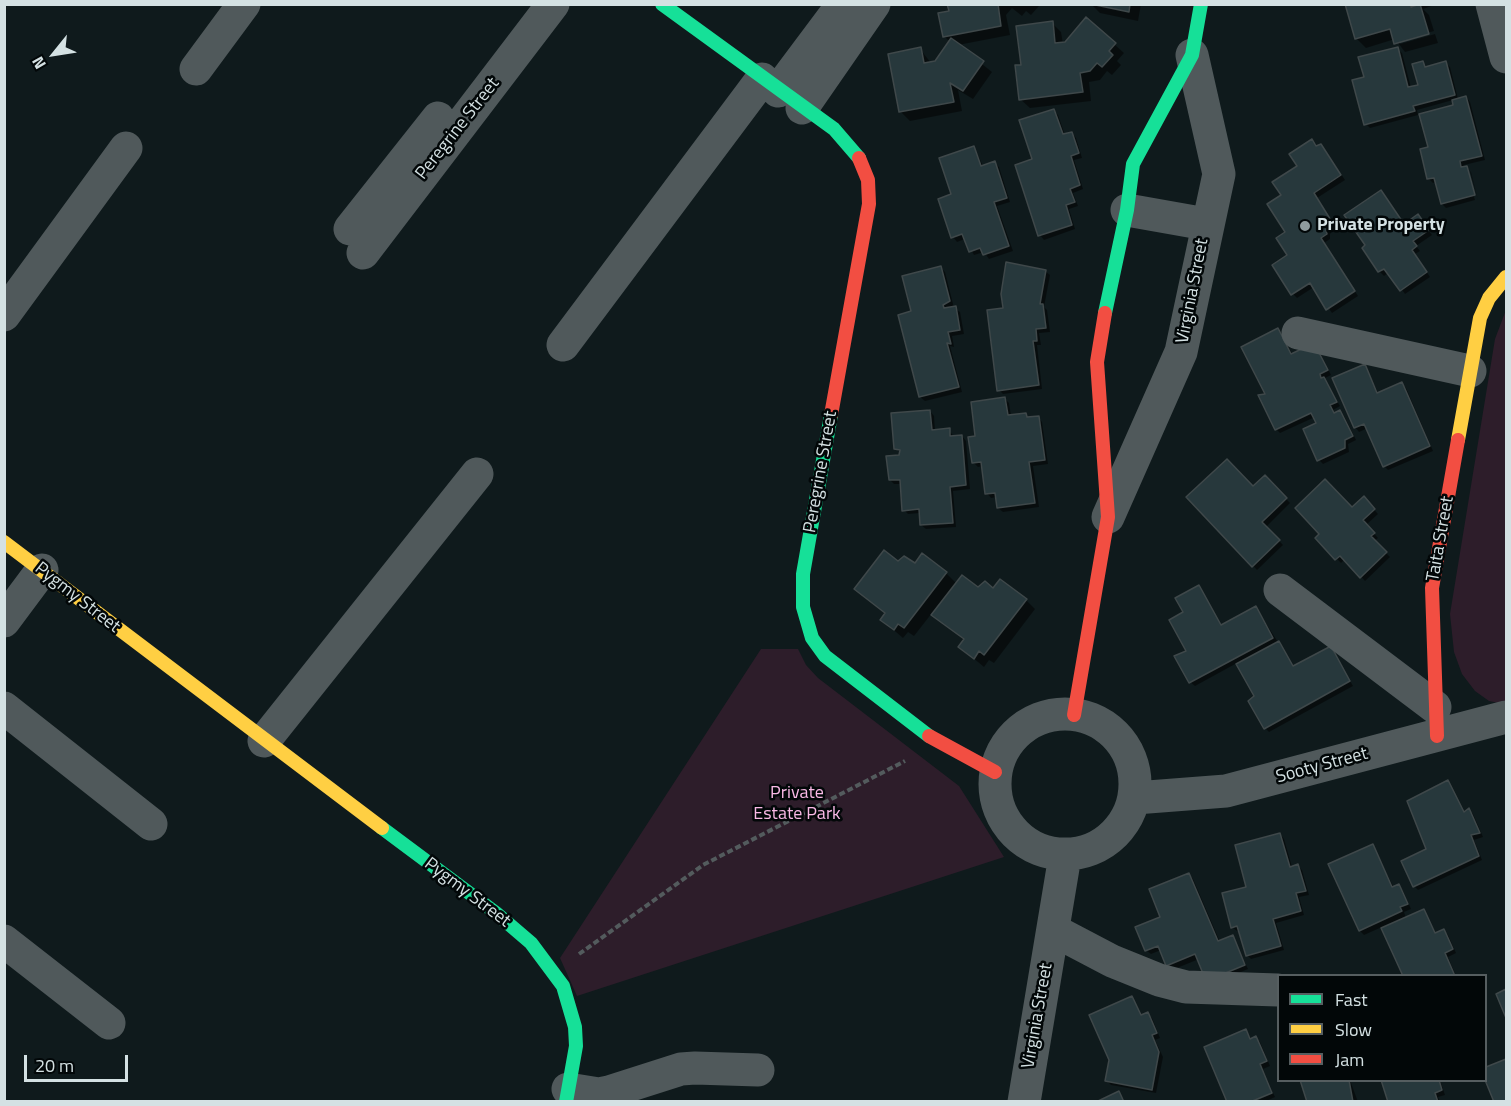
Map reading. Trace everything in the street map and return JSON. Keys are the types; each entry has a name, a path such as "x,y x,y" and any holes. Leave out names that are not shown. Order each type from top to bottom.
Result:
{"street":[{"path":"196,69 244,4"},
{"name":"Peregrine Street","path":"527,4 356,241 553,4"},
{"name":"Peregrine Street","path":"662,4 781,93 834,129 855,150 868,180 869,204 802,574 803,607 812,638 825,656 934,740 996,772"},
{"path":"781,93 843,4"},
{"path":"563,345 781,93 874,4"},
{"name":"Virginia Street","path":"1074,715 1108,517 1097,362 1099,339 1127,210 1132,164 1192,55 1201,4"},
{"path":"1492,4 1506,57"},
{"name":"Virginia Street","path":"1108,517 1181,352 1218,174 1192,55"},
{"path":"4,315 126,148"},
{"path":"1127,210 1206,224"},
{"name":"Taita Street","path":"1436,722 1432,588 1480,318 1489,298 1506,277"},
{"path":"1298,333 1470,372"},
{"path":"264,741 477,474"},
{"name":"Pygmy Street","path":"4,542 264,741 496,913 531,943 555,972 563,986 575,1027 576,1046 567,1095"},
{"path":"4,621 42,570"},
{"path":"1280,590 1436,722"},
{"path":"4,708 151,824"},
{"path":"1074,715 1089,717 1110,729 1126,748 1135,771 1135,798 1126,820 1110,839 1089,852 1065,856 1040,851 1019,838 1004,819 995,795 996,772 1004,749 1019,730 1041,717 1074,715"},
{"name":"Sooty Street","path":"1135,798 1226,791 1436,722 1506,717"},
{"name":"Virginia Street","path":"1024,1101 1065,856"},
{"path":"1053,930 1112,961 1159,980 1186,987 1277,990"},
{"path":"4,941 109,1023"},
{"path":"567,1095 599,1094 695,1068 758,1070"}],"path":[{"path":"555,972 703,865 913,757 934,740"}],"green space":[{"path":"1506,310 1506,703 1499,703 1489,701 1475,691 1462,674 1454,652 1450,614 1495,339"},
{"name":"Private Estate Park","path":"761,649 798,649 806,665 818,678 959,786 1004,857 577,996 560,958"}],"building":[{"path":"947,4 998,4 1001,26 943,37 938,13 949,11"},
{"path":"1091,4 1130,4 1129,12"},
{"path":"1345,4 1411,4 1411,7 1420,4 1429,34 1394,44 1390,29 1355,39"},
{"path":"1086,17 1116,43 1109,51 1113,55 1102,67 1097,63 1090,71 1080,73 1083,92 1019,100 1015,65 1021,65 1016,26 1053,21 1055,43 1065,42"},
{"path":"951,38 984,61 963,91 950,83 954,102 899,112 888,54 921,47 924,63 935,61"},
{"path":"1398,47 1408,87 1418,85 1412,64 1423,61 1425,67 1446,61 1455,95 1413,106 1415,111 1364,125 1352,80 1364,77 1358,57"},
{"name":"Private Property","path":"1466,96 1482,156 1460,161 1461,167 1467,166 1475,195 1441,204 1434,178 1427,179 1420,149 1428,147 1419,114 1453,105 1452,100"},
{"path":"1054,109 1063,134 1072,132 1079,153 1071,156 1080,185 1070,189 1075,202 1066,205 1072,225 1038,236 1015,165 1032,159 1019,120"},
{"name":"Private Property","path":"1312,139 1316,146 1321,144 1341,175 1314,193 1332,222 1326,230 1327,234 1321,238 1355,291 1326,310 1310,283 1291,295 1272,265 1287,255 1276,238 1285,232 1267,204 1281,195 1272,182 1297,166 1289,154"},
{"path":"974,146 981,166 995,161 1007,198 994,202 1009,246 983,255 980,248 969,252 962,234 951,238 938,199 951,194 939,158"},
{"name":"Private Property","path":"1381,190 1404,224 1418,214 1429,230 1413,241 1417,246 1412,250 1427,272 1400,291 1384,269 1378,272 1362,248 1365,245 1344,215"},
{"path":"1006,262 1046,270 1040,304 1043,304 1046,328 1036,329 1037,341 1033,341 1039,385 997,391 987,310 1003,308 1001,294"},
{"path":"941,266 950,301 943,305 944,308 956,306 960,330 948,332 951,344 947,343 959,387 919,397 898,315 911,311 902,276"},
{"path":"1278,328 1291,354 1314,343 1328,370 1320,374 1321,378 1324,377 1337,402 1330,405 1334,413 1340,410 1353,436 1345,440 1345,448 1317,461 1303,429 1316,423 1311,413 1275,430 1258,395 1265,394 1241,347"},
{"path":"1365,364 1377,393 1402,382 1430,446 1383,467 1364,424 1354,428 1332,378"},
{"path":"1005,397 1008,415 1026,413 1027,417 1039,416 1045,460 1029,462 1035,503 997,508 995,493 985,494 981,462 972,463 968,437 975,436 971,402"},
{"path":"930,410 932,430 950,428 950,436 962,435 966,485 950,487 953,523 920,525 919,509 902,511 900,480 889,480 886,456 899,455 900,450 894,449 891,413"},
{"path":"1227,459 1253,486 1265,475 1287,498 1262,522 1280,540 1252,567 1186,497"},
{"path":"1325,479 1352,507 1364,496 1375,509 1363,520 1375,533 1371,536 1387,552 1360,578 1340,556 1335,560 1315,538 1319,534 1295,508"},
{"path":"884,550 898,561 904,556 915,563 922,553 947,572 904,628 898,624 894,630 880,620 885,613 854,589"},
{"path":"962,575 978,587 985,581 993,588 1000,579 1027,599 984,655 979,651 974,659 958,647 964,639 931,615"},
{"path":"1199,585 1221,625 1256,606 1273,638 1189,683 1174,656 1186,651 1169,620 1183,612 1175,598"},
{"path":"1279,641 1293,666 1331,646 1350,681 1264,729 1248,701 1254,696 1236,664"},
{"path":"1448,780 1464,812 1469,808 1480,833 1471,835 1479,856 1413,887 1401,861 1426,849 1407,801"},
{"path":"1280,833 1290,867 1298,864 1306,891 1296,893 1301,911 1273,919 1281,946 1246,956 1237,926 1231,928 1222,893 1246,887 1235,845"},
{"path":"1373,844 1392,887 1399,884 1408,904 1400,907 1402,911 1359,931 1328,864"},
{"path":"1189,873 1218,941 1233,935 1245,965 1206,981 1195,954 1166,966 1158,946 1145,951 1135,927 1160,917 1149,889"},
{"path":"1424,909 1435,933 1444,929 1453,949 1445,953 1454,974 1402,974 1381,928"},
{"path":"1506,989 1506,1018 1496,994"},
{"path":"1132,996 1141,1015 1148,1012 1157,1033 1152,1035 1159,1052 1152,1090 1105,1081 1109,1060 1089,1015"},
{"path":"1246,1029 1250,1039 1256,1036 1267,1061 1260,1064 1272,1093 1250,1102 1227,1102 1204,1047"},
{"path":"1506,1059 1506,1102 1494,1102 1486,1082 1487,1067"},
{"path":"1301,1082 1349,1082 1353,1102 1307,1102"},
{"path":"1382,1082 1440,1082 1442,1090 1435,1093 1438,1102 1388,1102"},
{"path":"1119,1091 1124,1102 1096,1102"}],"traffic: fast":[{"path":"662,4 834,129 859,158"},
{"path":"1105,313 1127,210 1133,164 1192,55 1201,4"},
{"path":"831,415 803,574 803,607 812,638 825,656 929,736"},
{"path":"382,828 496,913 531,943 563,986 575,1027 576,1046 566,1102"}],"traffic: slow":[{"path":"1458,440 1480,318 1489,298 1506,277"},
{"path":"4,542 382,828"}],"traffic: jam":[{"path":"831,415 869,204 868,180 859,158"},
{"path":"1074,715 1108,517 1097,362 1105,313"},
{"path":"1437,736 1432,588 1458,440"},
{"path":"929,736 995,772"}],"place":[{"name":"Private Property","path":"1305,226"}]}
